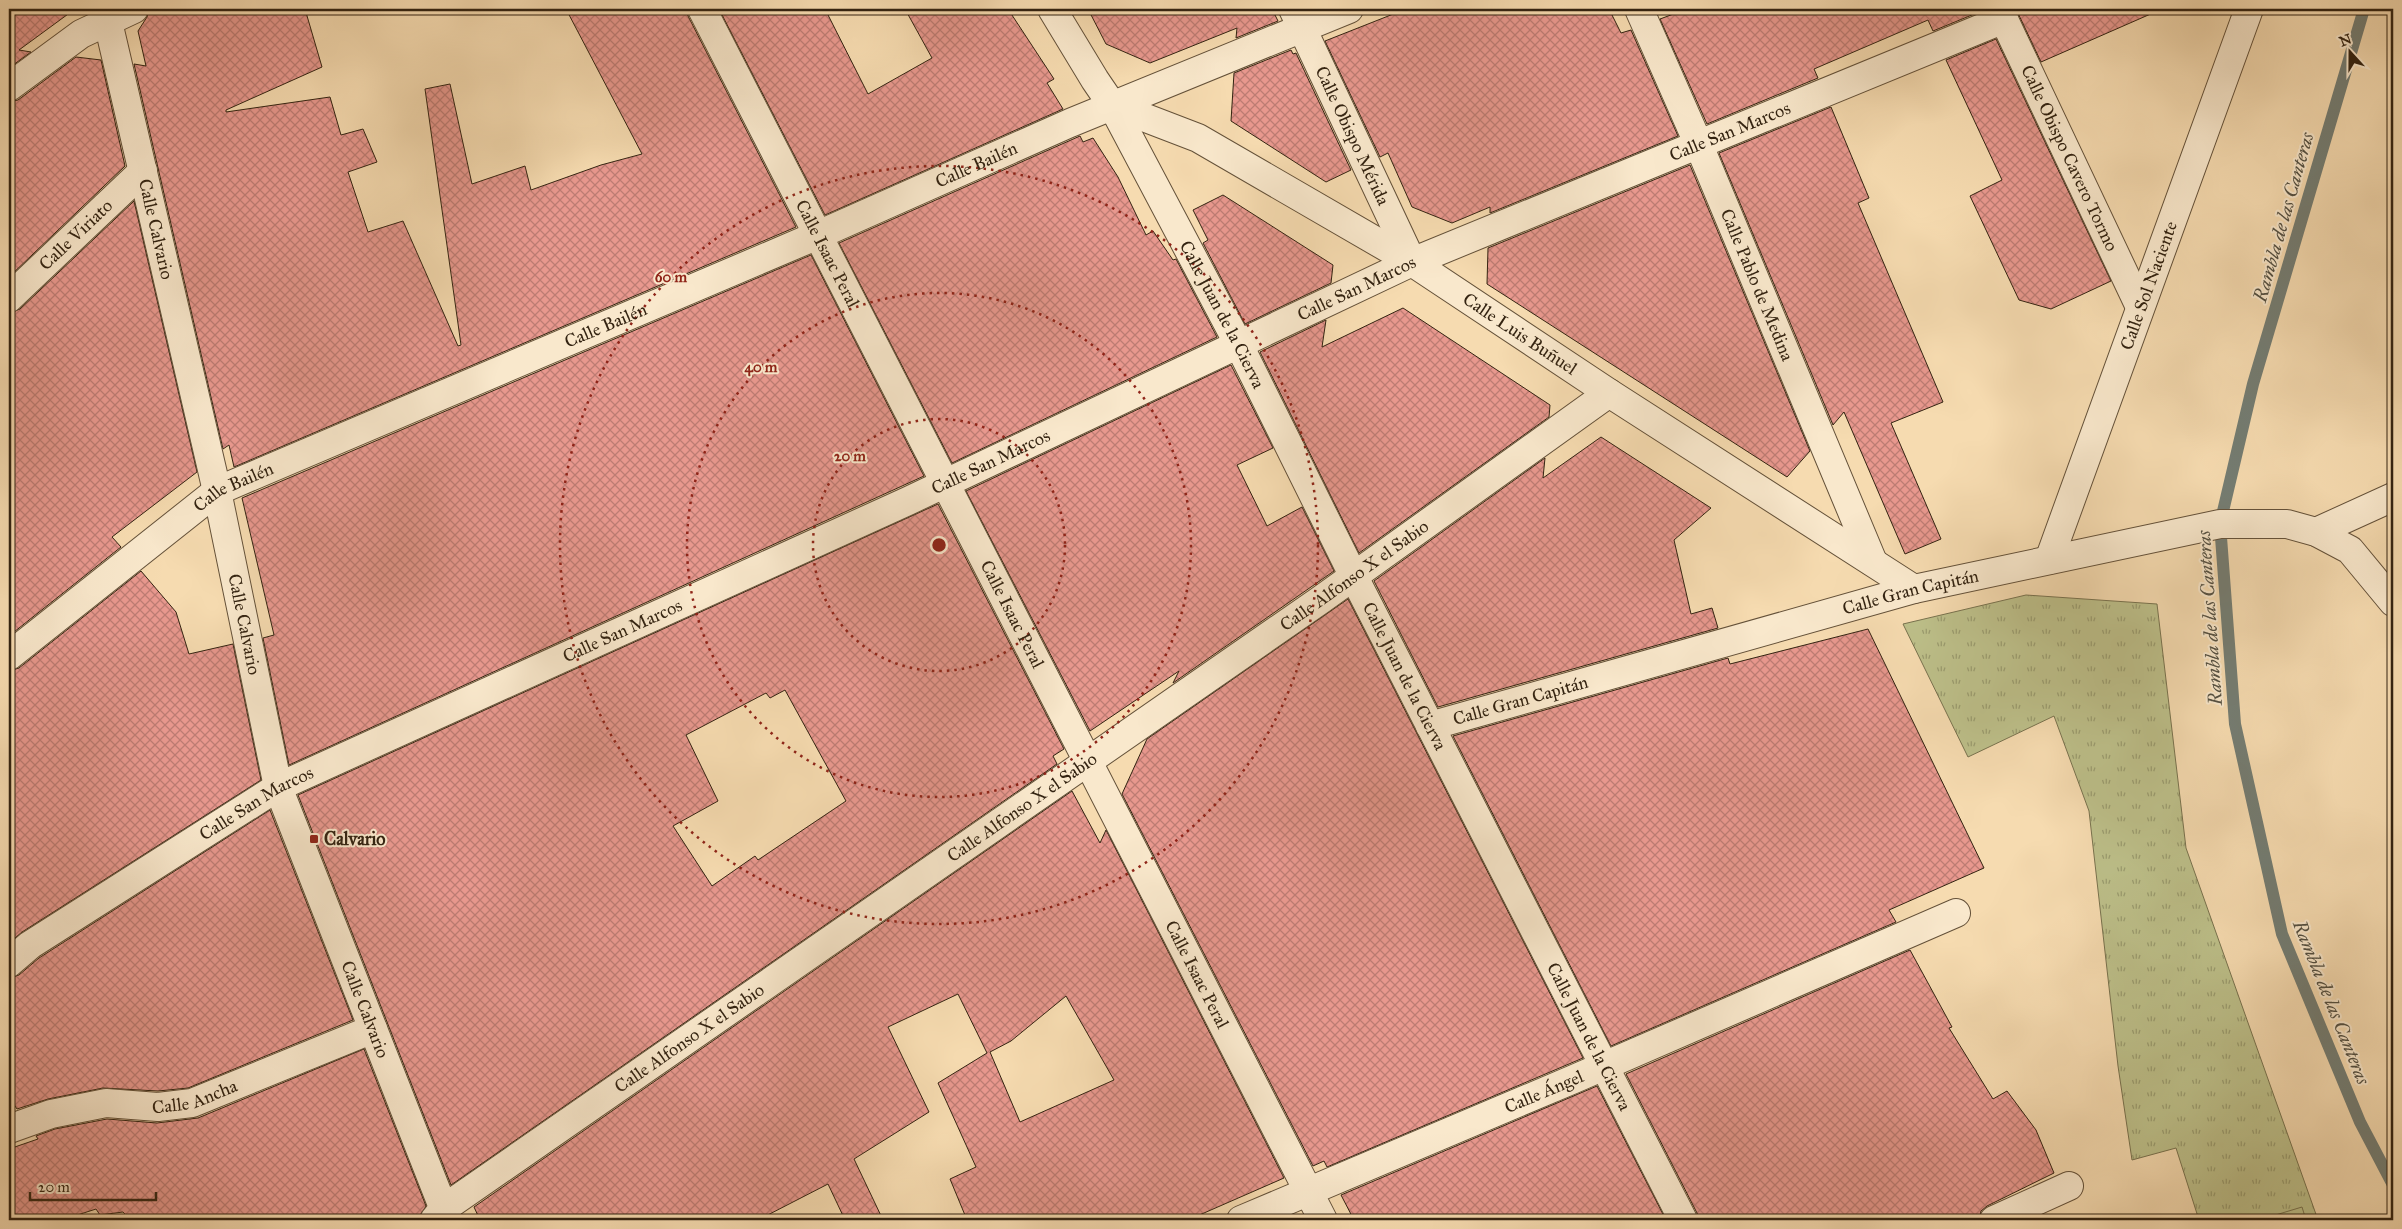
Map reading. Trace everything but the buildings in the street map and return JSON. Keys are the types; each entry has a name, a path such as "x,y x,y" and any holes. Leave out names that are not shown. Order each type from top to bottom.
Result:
{"street":[{"path":"9,87 107,14 134,9"},
{"name":"Calle Isaac Peral","path":"702,9 1323,1220"},
{"name":"Calle Juan de la Cierva","path":"1052,9 1095,80 1112,104 1239,345 1354,577 1683,1220"},
{"name":"Calle Bailén","path":"9,656 218,491 818,235 1297,19 1349,9"},
{"name":"Calle Pablo de Medina","path":"1639,9 1698,143 1873,562"},
{"name":"Calle Sol Naciente","path":"2049,560 2249,9"},
{"name":"Calle Calvario","path":"107,14 218,491 278,786 373,1029 442,1217"},
{"name":"Calle San Marcos","path":"9,963 30,945 278,786 945,483 1412,262 2001,14"},
{"name":"Calle Obispo Cavero Tormo","path":"2001,14 2140,307"},
{"name":"Calle Obispo Mérida","path":"1297,19 1412,262"},
{"name":"Calle Luis Buñuel","path":"1112,104 1198,138 1412,262 1609,393 1914,589"},
{"name":"Calle Viriato","path":"9,298 143,171"},
{"name":"Calle Alfonso X el Sabio","path":"442,1217 1354,577 1609,393"},
{"path":"2316,532 2393,498"},
{"name":"Calle Gran Capitán","path":"1430,726 1914,589 2220,524 2287,524 2316,532 2350,550 2393,602"},
{"name":"Calle Ángel","path":"1241,1220 1956,913"},
{"name":"Calle Ancha","path":"9,1129 51,1114 106,1103 158,1107 192,1103 373,1029"},
{"path":"1994,1220 2069,1186"}],"green space":[{"path":"2026,595 2157,604 2186,848 2318,1220 2199,1220 2176,1148 2132,1160 2118,1066 2089,811 2054,716 1968,757 1903,624"},
{"path":"2302,1207 2306,1220 2259,1220"}],"waterway":[{"name":"Rambla de las Canteras","path":"2364,9 2253,384 2220,524 2235,724 2282,934 2360,1122 2393,1185"}],"place":[{"name":"Calvario","path":"314,839"}]}
